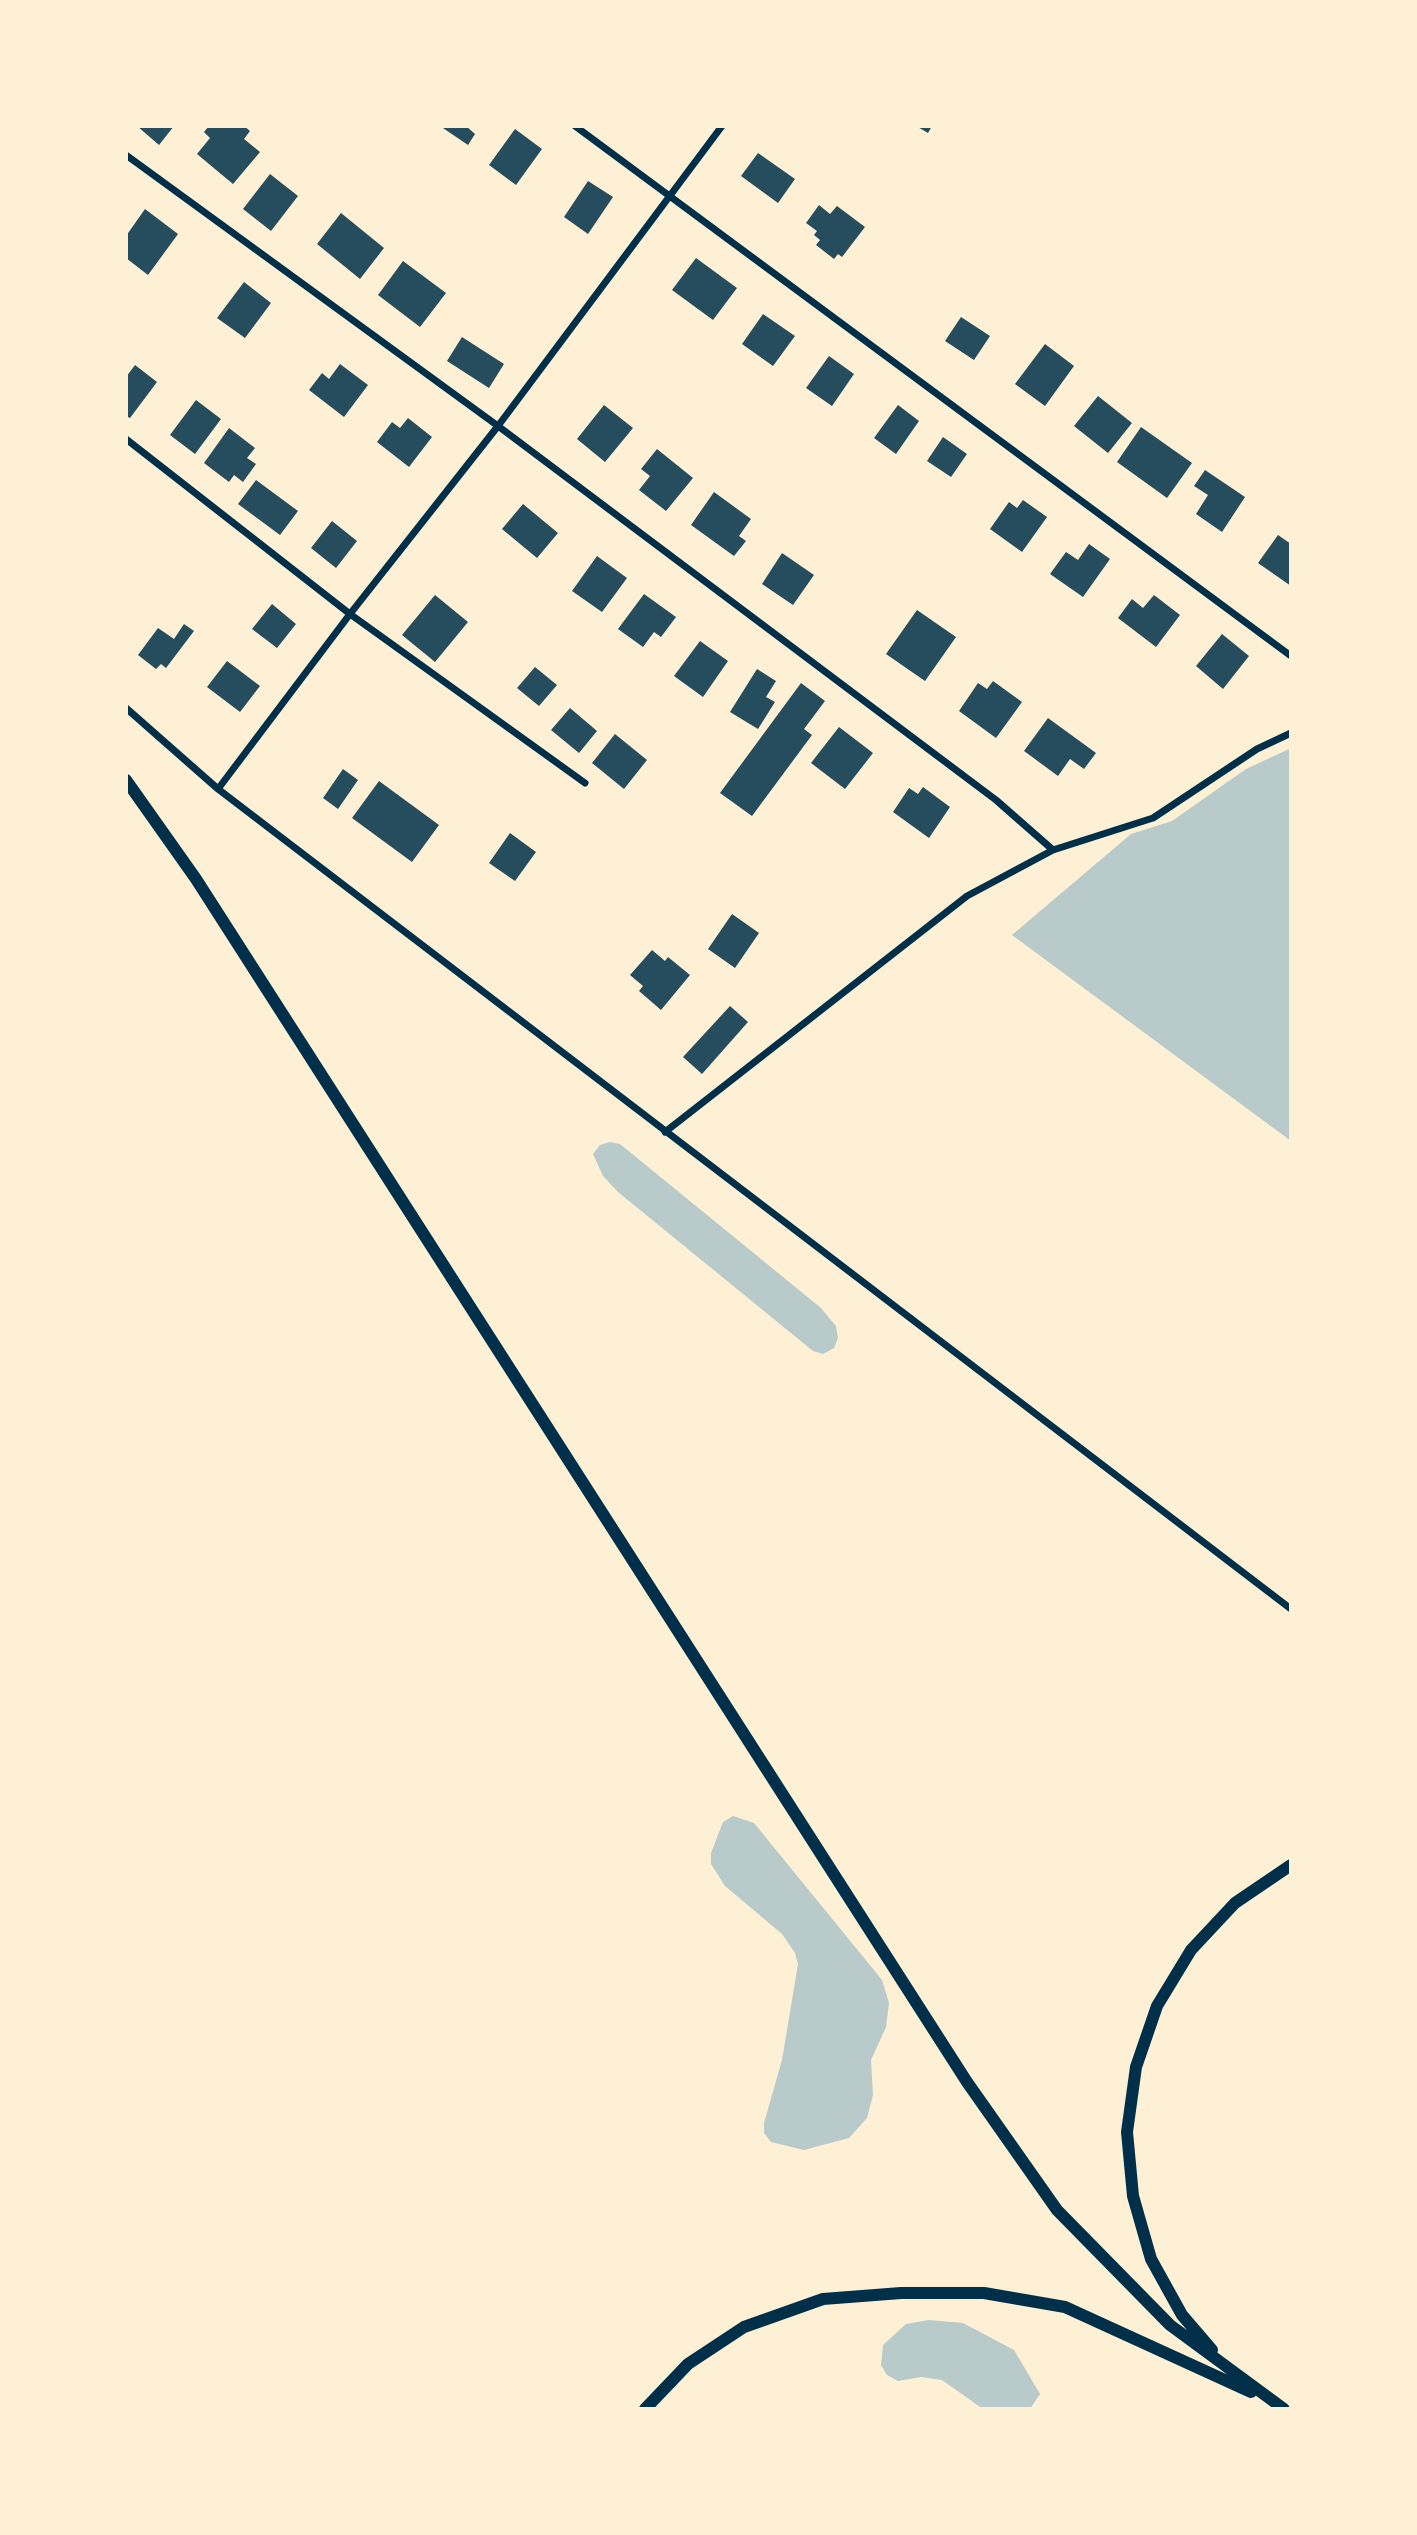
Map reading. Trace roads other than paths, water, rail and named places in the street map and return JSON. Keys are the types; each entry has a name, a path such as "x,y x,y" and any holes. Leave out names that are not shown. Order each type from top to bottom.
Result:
{"street":[{"path":"575,126 1291,656"},
{"path":"218,789 350,614 498,426 722,126"},
{"path":"126,155 498,426 996,800 1053,850"},
{"path":"126,439 350,614 585,783"},
{"path":"126,708 218,789 1291,1609"},
{"path":"665,1132 967,897 1053,850 1153,818 1257,749 1291,733"},
{"path":"126,779 196,879 960,2070 1058,2210 1170,2325 1280,2406"},
{"path":"1280,2406 1225,2365 1182,2315 1151,2259 1132,2196 1127,2132 1136,2067 1148,2031 1157,2006 1191,1950 1235,1903 1291,1865"},
{"path":"645,2409 688,2364 744,2327 823,2299 901,2293 985,2293 1065,2306 1280,2406"}]}
